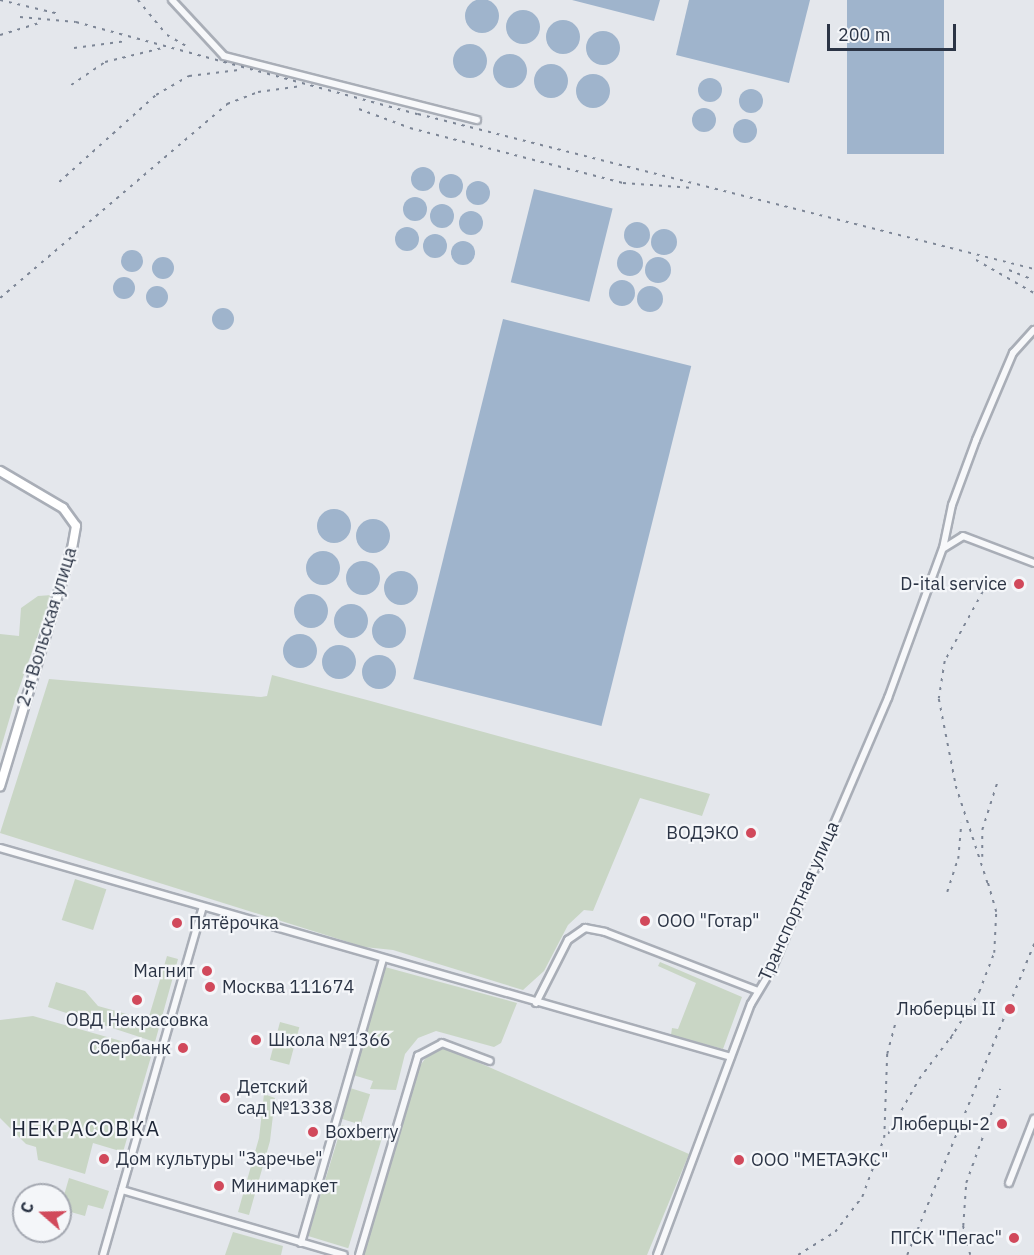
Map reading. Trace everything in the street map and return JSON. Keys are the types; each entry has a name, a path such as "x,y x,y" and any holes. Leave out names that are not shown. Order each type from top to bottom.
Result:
{"main road":[{"name":"2-я Вольская улица","path":"0,471 63,508 76,526 66,570 0,786"}],"street":[{"path":"172,0 224,56 477,120"},
{"name":"Транспортная улица","path":"657,1255 691,1172 706,1119 758,991 771,971 888,698 943,548 952,505 976,440 1013,353 1034,330"},
{"path":"943,548 963,536 1034,563"},
{"path":"0,848 731,1057"},
{"path":"103,1255 203,907"},
{"path":"536,1003 568,940 585,928 600,930 758,991"},
{"path":"301,1243 382,959"},
{"path":"359,1255 418,1056 442,1043 490,1061"},
{"path":"1009,1183 1034,1119"},
{"path":"122,1190 344,1255"}],"green space":[{"path":"52,595 15,700 0,751 0,634 19,636 21,608 38,596"},
{"path":"272,675 710,794 702,816 640,798 593,911 584,910 568,925 544,971 523,990 393,950 364,947 0,833 49,679 261,697 267,696"},
{"path":"75,879 106,889 93,930 62,920"},
{"path":"167,956 178,959 155,1042 48,1007 56,982 85,991 98,1006 148,1020"},
{"path":"660,962 742,997 723,1049 671,1035 672,1028 678,1029 696,983 658,966"},
{"path":"385,967 517,1003 501,1043 494,1047 436,1031 418,1038 405,1054 396,1090 370,1089 373,1081 353,1075"},
{"path":"33,1016 153,1050 123,1152 93,1143 85,1174 38,1160 36,1147 26,1144 0,1118 0,1020"},
{"path":"280,1022 299,1027 289,1065 270,1060"},
{"path":"443,1047 689,1154 647,1255 363,1255 419,1067 430,1052"},
{"path":"350,1088 370,1094 361,1125 341,1119"},
{"path":"264,1094 275,1098 270,1141 249,1215 238,1212 259,1138"},
{"path":"342,1125 382,1137 348,1248 308,1236"},
{"path":"69,1178 109,1191 103,1209 88,1205 85,1216 72,1212 72,1183 68,1183"},
{"path":"233,1232 283,1246 281,1255 225,1255"}],"water":[{"path":"482,-1 494,4 499,16 494,28 482,33 470,28 465,16 470,4"},
{"path":"572,0 660,0 654,21"},
{"path":"689,0 810,0 789,83 676,55"},
{"path":"847,0 944,0 944,154 847,154"},
{"path":"523,10 535,15 540,27 535,39 523,44 511,39 506,27 511,15"},
{"path":"563,20 575,25 580,37 575,49 563,54 551,49 546,37 551,25"},
{"path":"603,31 615,36 620,48 615,60 603,65 591,60 586,48 591,36"},
{"path":"470,44 482,49 487,61 482,73 470,78 458,73 453,61 458,49"},
{"path":"510,54 522,59 527,71 522,83 510,88 498,83 493,71 498,59"},
{"path":"551,64 563,69 568,81 563,93 551,98 539,93 534,81 539,69"},
{"path":"593,74 605,79 610,91 605,103 593,108 581,103 576,91 581,79"},
{"path":"710,78 718,82 722,90 718,98 710,102 702,98 698,90 702,82"},
{"path":"751,89 759,93 763,101 759,109 751,113 743,109 739,101 743,93"},
{"path":"704,108 712,112 716,120 712,128 704,132 696,128 692,120 696,112"},
{"path":"745,119 753,123 757,131 753,139 745,143 737,139 733,131 737,123"},
{"path":"423,167 432,170 435,179 432,188 423,191 414,188 411,179 414,170"},
{"path":"451,174 460,177 463,186 460,195 451,198 442,195 439,186 442,177"},
{"path":"478,181 487,184 490,193 487,202 478,205 469,202 466,193 469,184"},
{"path":"534,189 613,209 589,302 511,282"},
{"path":"415,197 424,200 427,209 424,218 415,221 406,218 403,209 406,200"},
{"path":"442,204 451,207 454,216 451,225 442,228 433,225 430,216 433,207"},
{"path":"471,211 480,214 483,223 480,232 471,235 462,232 459,223 462,214"},
{"path":"637,222 646,226 650,235 646,244 637,248 628,244 624,235 628,226"},
{"path":"407,227 416,230 419,239 416,248 407,251 398,248 395,239 398,230"},
{"path":"664,229 673,233 677,242 673,251 664,255 655,251 651,242 655,233"},
{"path":"435,234 444,237 447,246 444,255 435,258 426,255 423,246 426,237"},
{"path":"463,241 472,244 475,253 472,262 463,265 454,262 451,253 454,244"},
{"path":"132,250 140,253 143,261 140,269 132,272 124,269 121,261 124,253"},
{"path":"630,250 639,254 643,263 639,272 630,276 621,272 617,263 621,254"},
{"path":"163,257 171,260 174,268 171,276 163,279 155,276 152,268 155,260"},
{"path":"658,257 667,261 671,270 667,279 658,283 649,279 645,270 649,261"},
{"path":"124,277 132,280 135,288 132,296 124,299 116,296 113,288 116,280"},
{"path":"622,280 631,284 635,293 631,302 622,306 613,302 609,293 613,284"},
{"path":"157,286 165,289 168,297 165,305 157,308 149,305 146,297 149,289"},
{"path":"650,286 659,290 663,299 659,308 650,312 641,308 637,299 641,290"},
{"path":"223,308 231,311 234,319 231,327 223,330 215,327 212,319 215,311"},
{"path":"503,319 691,366 601,726 413,679"},
{"path":"334,509 346,514 351,526 346,538 334,543 322,538 317,526 322,514"},
{"path":"373,519 385,524 390,536 385,548 373,553 361,548 356,536 361,524"},
{"path":"323,551 335,556 340,568 335,580 323,585 311,580 306,568 311,556"},
{"path":"363,561 375,566 380,578 375,590 363,595 351,590 346,578 351,566"},
{"path":"401,571 413,576 418,588 413,600 401,605 389,600 384,588 389,576"},
{"path":"311,594 323,599 328,611 323,623 311,628 299,623 294,611 299,599"},
{"path":"351,604 363,609 368,621 363,633 351,638 339,633 334,621 339,609"},
{"path":"389,614 401,619 406,631 401,643 389,648 377,643 372,631 377,619"},
{"path":"300,634 312,639 317,651 312,663 300,668 288,663 283,651 288,639"},
{"path":"339,645 351,650 356,662 351,674 339,679 327,674 322,662 327,650"},
{"path":"379,655 391,660 396,672 391,684 379,689 367,684 362,672 367,660"}],"railway":[{"path":"0,0 59,14"},
{"path":"138,0 167,35 186,46"},
{"path":"20,17 76,22 418,114 1034,269"},
{"path":"0,35 39,23"},
{"path":"74,48 127,41"},
{"path":"71,85 105,62 162,48"},
{"path":"59,182 156,95 189,76 239,70"},
{"path":"0,298 227,104 258,92 302,86"},
{"path":"359,109 410,128 623,183 694,188"},
{"path":"976,260 1034,293"},
{"path":"1009,270 1034,280"},
{"path":"983,592 945,661 939,699 956,786 988,884"},
{"path":"982,857 982,830 998,780"},
{"path":"947,892 958,859 961,823"},
{"path":"950,1039 979,992 994,953 996,912 986,878"},
{"path":"907,1255 1034,944"},
{"path":"798,1255 835,1232 862,1197 884,1138 887,1054 895,1025"},
{"path":"888,1134 919,1079 953,1034"},
{"path":"970,1255 963,1226 966,1183 1000,1089"}],"place":[{"name":"D-ital service","path":"1019,584"},
{"name":"ВОДЭКО","path":"751,833"},
{"name":"ООО \"Готар\"","path":"645,921"},
{"name":"Пятёрочка","path":"177,923"},
{"name":"Магнит","path":"207,971"},
{"name":"Москва 111674","path":"210,987"},
{"name":"ОВД Некрасовка","path":"137,1000"},
{"name":"Люберцы II","path":"1010,1009"},
{"name":"Школа №1366","path":"256,1040"},
{"name":"Сбербанк","path":"183,1048"},
{"name":"Детский сад №1338","path":"225,1098"},
{"name":"Люберцы-2","path":"1002,1124"},
{"name":"Boxberry","path":"313,1132"},
{"name":"Дом культуры \"Заречье\"","path":"104,1159"},
{"name":"ООО \"МЕТАЭКС\"","path":"739,1160"},
{"name":"Минимаркет","path":"219,1186"},
{"name":"ПГСК \"Пегас\"","path":"1014,1238"}],"district":[{"name":"НЕКРАСОВКА","path":"86,1128"}]}
